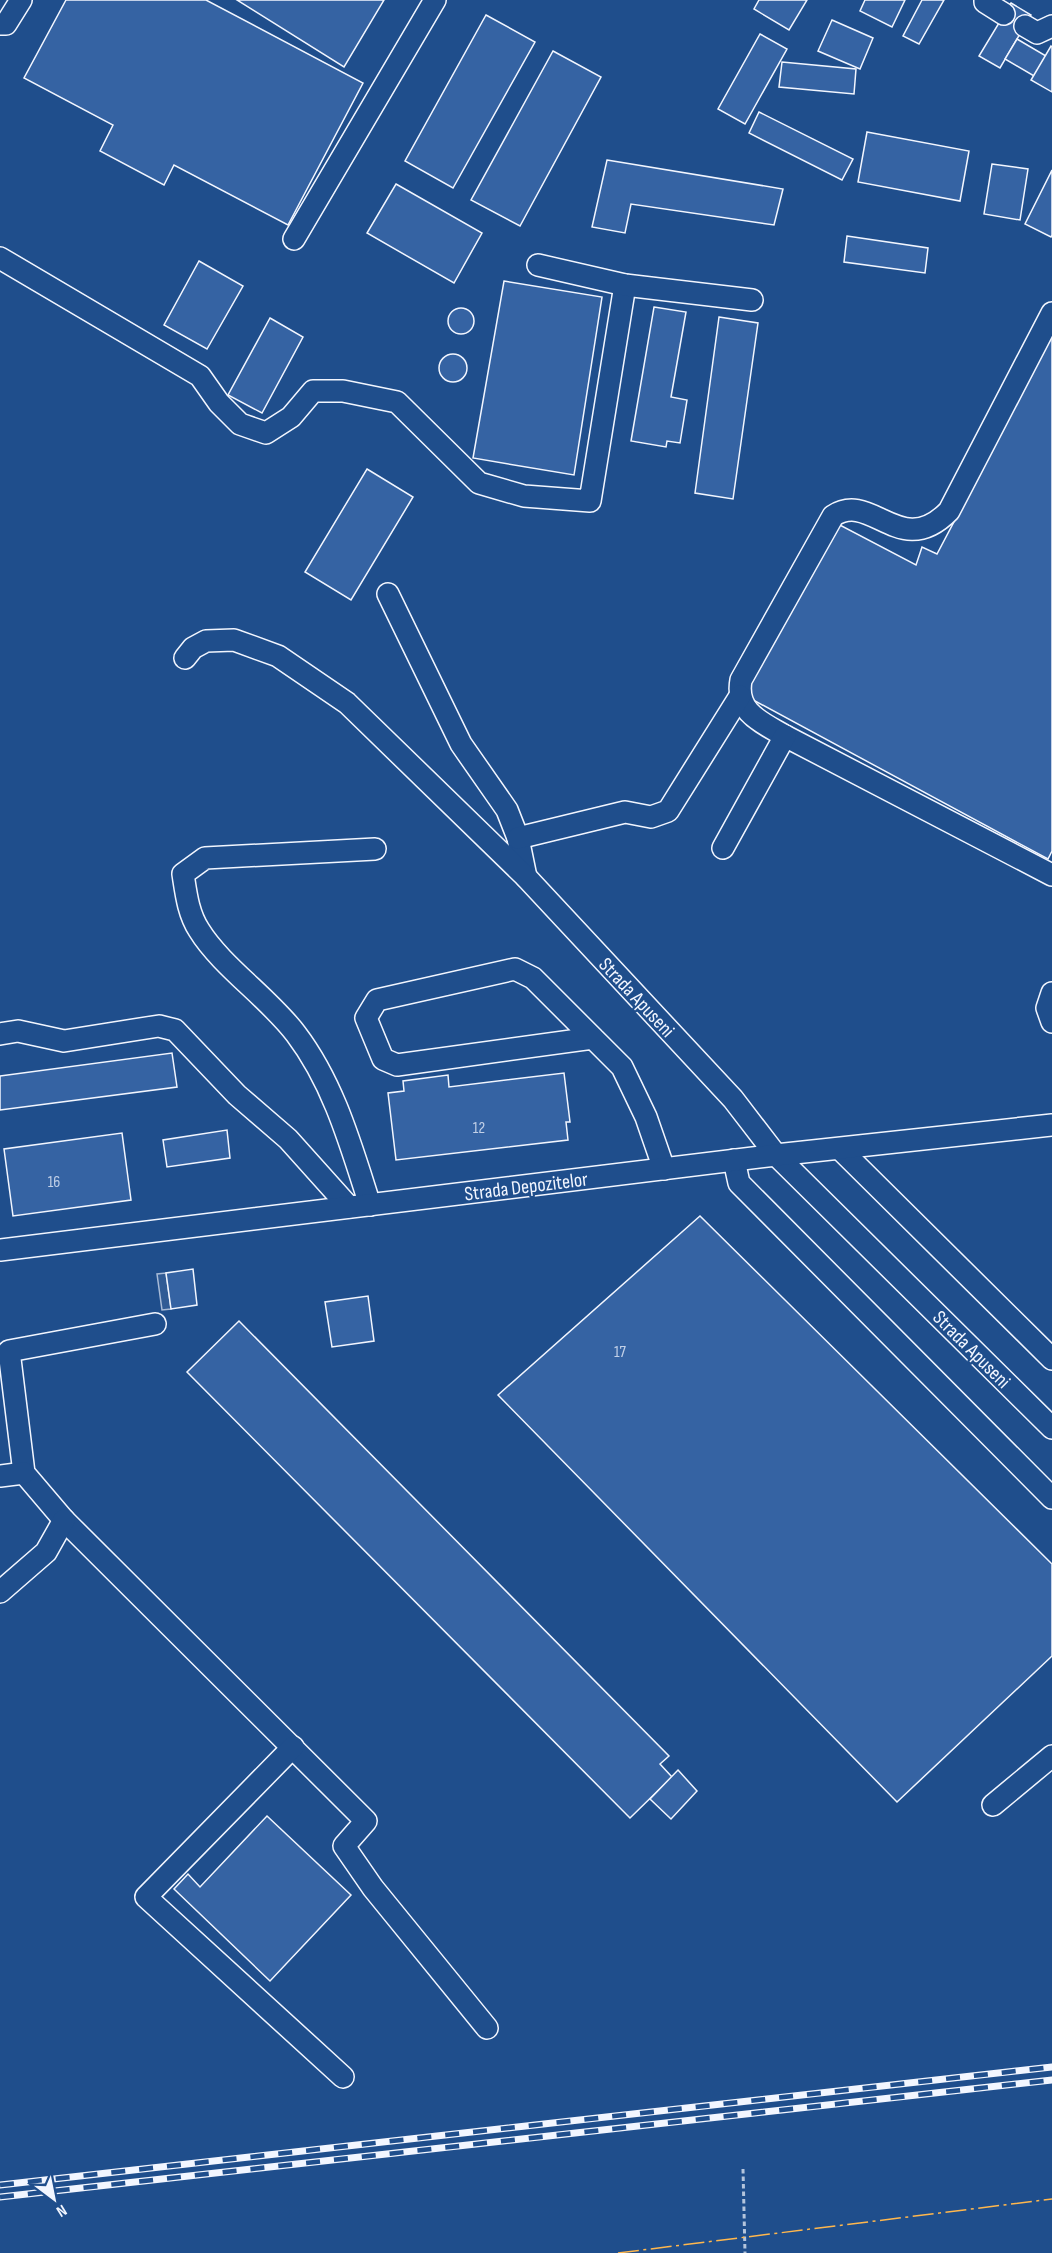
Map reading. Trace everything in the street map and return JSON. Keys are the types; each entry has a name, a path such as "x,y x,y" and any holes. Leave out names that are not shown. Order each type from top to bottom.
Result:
{"street":[{"path":"0,24 6,24 21,0"},
{"path":"294,239 435,0"},
{"path":"985,0 1004,14"},
{"path":"1025,26 1037,33 1052,26"},
{"path":"0,258 200,376 219,403 240,424 266,433 291,417 313,391 342,391 397,402 479,483 524,496 590,501 625,285"},
{"path":"538,266 625,285 752,300"},
{"path":"1052,313 949,511 935,523 916,530 906,530 857,510 844,510 833,516 741,680 740,696 747,713 785,736 1052,875"},
{"path":"388,594 462,744 507,810 518,838 526,877"},
{"name":"Strada Apuseni","path":"185,658 193,648 206,641 234,640 262,649 301,670 347,703 526,877 733,1099 776,1155 1052,1428"},
{"path":"518,838 625,812 651,818 668,811 740,696"},
{"path":"723,848 785,736"},
{"path":"370,1205 341,1115 315,1063 295,1033 199,931 189,906 183,873 205,858 375,849"},
{"path":"593,1038 397,1065 383,1059 366,1018 377,1000 515,969 533,978 593,1038 622,1067 646,1118 664,1169"},
{"path":"1052,993 1047,1008 1052,1022"},
{"path":"0,1034 18,1031 64,1041 159,1026 176,1030 237,1095 288,1139 349,1207"},
{"name":"Strada Depozitelor","path":"0,1250 776,1155 1052,1125"},
{"path":"840,1149 1052,1359"},
{"path":"734,1160 739,1183 1052,1498"},
{"path":"155,1324 4,1351 24,1473 64,1520 366,1821 344,1846 373,1888 487,2028"},
{"path":"0,1476 24,1473"},
{"path":"0,1592 46,1552 64,1520"},
{"path":"292,1747 146,1897 343,2077"},
{"path":"993,1805 1052,1756"}],"path":[{"path":"743,2169 745,2253"}],"shaded area":[{"path":"166,1273 171,1309 162,1310 157,1274"}],"building":[{"path":"66,0 206,0 363,83 288,225 174,165 164,185 100,151 113,125 24,78"},
{"path":"237,0 384,0 344,67"},
{"path":"759,0 807,0 789,30 754,9"},
{"path":"865,0 905,0 892,27 860,11"},
{"path":"922,0 944,0 919,44 903,36"},
{"path":"1011,3 1031,15 1000,68 979,56"},
{"path":"486,15 535,42 453,188 405,161"},
{"path":"832,20 873,38 860,69 818,51"},
{"path":"760,34 787,49 745,124 718,109"},
{"path":"1017,39 1046,56 1034,76 1005,59"},
{"path":"1052,47 1052,92 1031,80"},
{"path":"553,51 601,77 520,226 471,200"},
{"path":"782,62 856,69 854,94 779,87"},
{"path":"759,112 853,159 842,180 749,133"},
{"path":"867,132 969,151 960,201 858,182"},
{"path":"607,160 783,189 774,225 631,204 625,233 592,227"},
{"path":"992,164 1028,169 1020,220 984,214"},
{"path":"1052,170 1052,235 1051,237 1025,224"},
{"path":"396,184 482,233 454,283 367,233"},
{"path":"847,236 928,248 925,273 844,262"},
{"path":"199,261 243,286 207,349 164,325"},
{"path":"504,281 602,297 574,475 473,458"},
{"path":"654,307 686,312 671,397 687,400 680,443 667,441 666,447 631,441"},
{"path":"461,308 470,312 474,321 470,330 461,334 452,330 448,321 452,312"},
{"path":"719,317 758,323 733,499 695,493"},
{"path":"270,318 303,337 262,413 228,395"},
{"path":"1052,336 1052,851 1048,859 744,695 838,524 916,565 922,547 937,554"},
{"path":"453,354 463,358 467,368 463,378 453,382 443,378 439,368 443,358"},
{"path":"367,469 413,497 351,600 305,572"},
{"path":"172,1053 177,1087 0,1110 0,1076"},
{"path":"564,1073 570,1122 566,1122 568,1140 396,1160 388,1093 404,1091 403,1081 448,1075 449,1087"},
{"path":"227,1130 230,1158 167,1167 163,1140"},
{"path":"122,1133 131,1200 13,1216 4,1149"},
{"path":"700,1216 1052,1564 1052,1656 897,1802 498,1395"},
{"path":"193,1269 197,1305 171,1309 166,1273"},
{"path":"368,1296 374,1341 332,1347 325,1302"},
{"path":"239,1321 669,1756 660,1764 672,1777 630,1818 187,1372"},
{"path":"678,1770 697,1791 671,1819 650,1799"},
{"path":"267,1816 351,1895 270,1981 174,1889 188,1874 200,1887"}],"railway":[{"path":"0,2185 1052,2067"},
{"path":"0,2197 1052,2080"}],"power":[{"path":"618,2253 1052,2199"}]}
